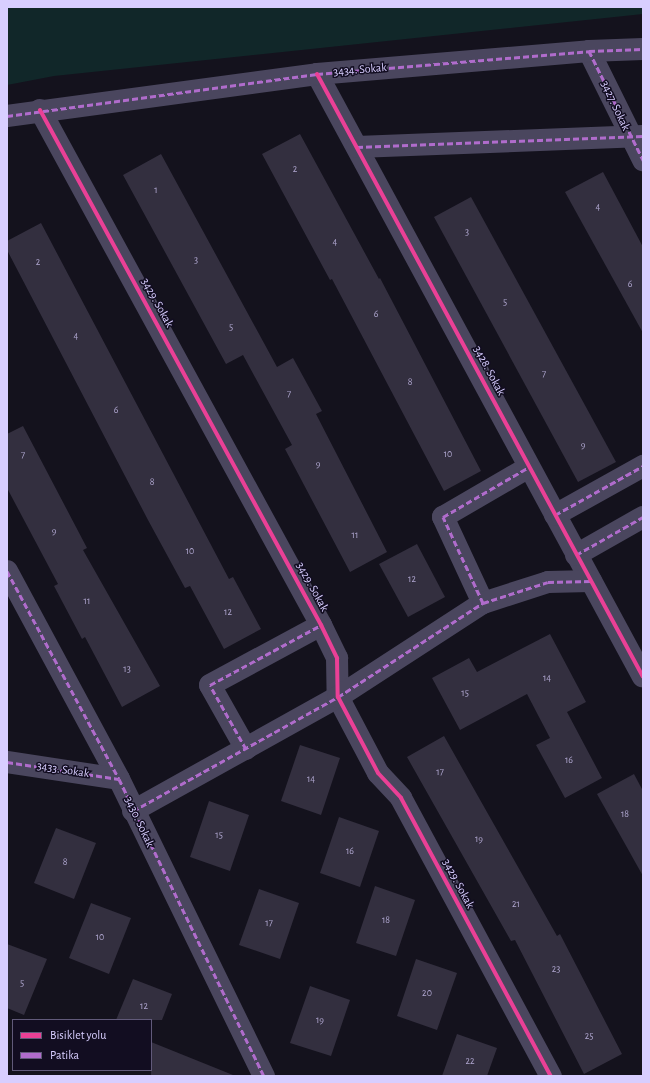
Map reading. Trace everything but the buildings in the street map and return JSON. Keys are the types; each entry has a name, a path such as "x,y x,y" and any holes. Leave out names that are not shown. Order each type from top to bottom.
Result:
{"street":[{"name":"3434. Sokak","path":"7,116 40,110 317,74 590,51 643,49"},
{"name":"3427. Sokak","path":"590,51 636,136 643,160"},
{"name":"3428. Sokak","path":"317,74 643,677"},
{"name":"3429. Sokak","path":"40,110 322,625 337,658 338,697 378,773 401,798 551,1076"},
{"path":"356,147 636,136"},
{"path":"555,515 643,466"},
{"path":"483,603 443,517 530,468"},
{"path":"576,555 643,517"},
{"name":"3430. Sokak","path":"7,571 119,779 133,811 264,1076"},
{"path":"133,811 338,697 483,603 548,582 591,581"},
{"path":"246,749 210,685 322,625"},
{"name":"3433. Sokak","path":"7,762 119,779"}],"green space":[{"path":"7,7 643,7 643,14 54,76 7,85"}],"marked path":[{"path":"7,116 317,74 589,51 643,49"},
{"path":"589,51 643,160"},
{"path":"357,147 643,136"},
{"path":"555,515 643,466"},
{"path":"483,603 443,517 529,467"},
{"path":"576,555 643,517"},
{"path":"7,571 119,779 264,1076"},
{"path":"133,811 338,697 483,603 548,582 591,581"},
{"path":"246,749 210,685 321,625"},
{"path":"7,762 119,779"}],"cycle path":[{"path":"317,74 643,677"},
{"path":"40,110 321,625 337,658 338,697 378,773 401,798 551,1076"}]}
